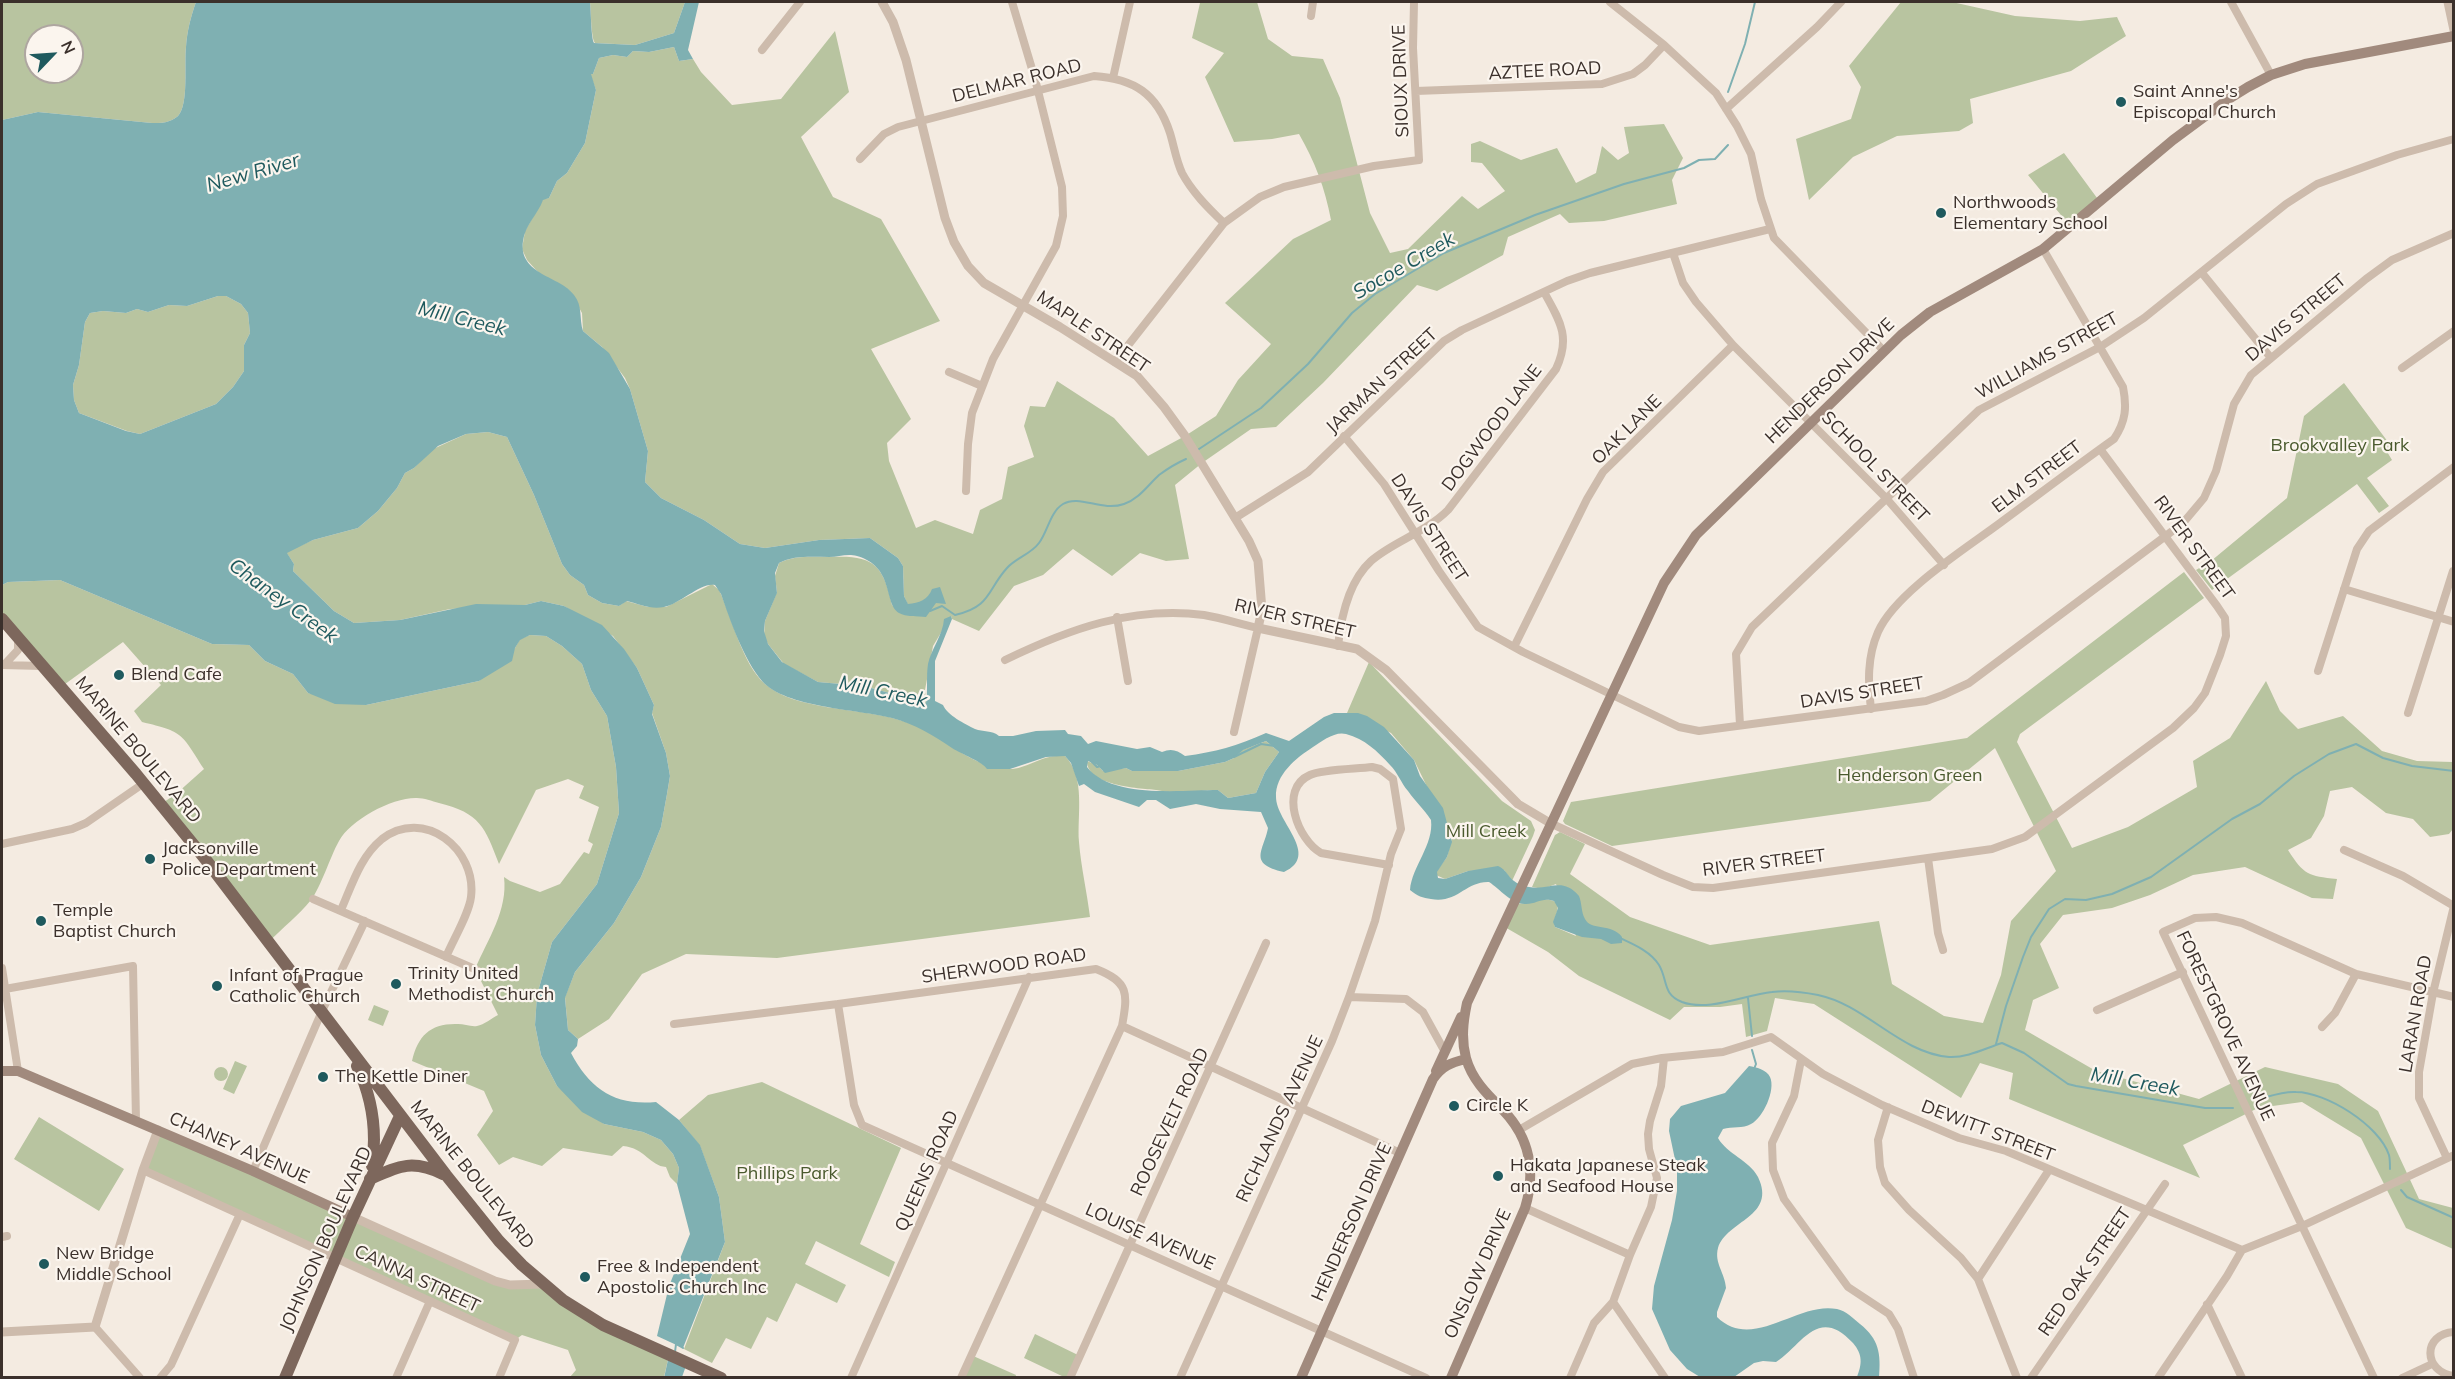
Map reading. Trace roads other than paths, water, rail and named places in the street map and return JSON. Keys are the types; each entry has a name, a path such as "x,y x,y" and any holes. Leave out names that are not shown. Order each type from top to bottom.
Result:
{"main road":[{"name":"HENDERSON DRIVE","path":"1301,1377 1467,1003 1550,823 1667,576 1696,535 1884,351 1930,312 2043,249 2199,119 2241,91 2271,75 2305,64 2454,36"},
{"name":"MARINE BOULEVARD","path":"2,619 144,783 499,1241 544,1284 603,1325 721,1377"},
{"name":"HENDERSON DRIVE","path":"1433,1079 1440,1068 1466,1059 1463,1022 1467,1003"},
{"path":"346,1043 369,1097 374,1152 370,1179 411,1164 428,1167 446,1175"},
{"name":"ONSLOW DRIVE","path":"1451,1377 1531,1190 1532,1167 1519,1130 1475,1078 1466,1059"},
{"path":"2,1071 18,1071"},
{"name":"CHANEY AVENUE","path":"18,1071 253,1171 353,1217"},
{"name":"JOHNSON BOULEVARD","path":"285,1377 353,1217 400,1116"}],"street":[{"path":"762,50 800,2"},
{"name":"MAPLE STREET","path":"882,2 893,22 906,60 945,219 954,242 968,266 984,282 1137,376 1185,436 1249,541 1258,561 1262,610 1234,732"},
{"path":"966,491 971,423 982,386 993,359 1056,246 1064,216 1062,187 1038,90 1012,2"},
{"path":"1113,78 1130,2"},
{"path":"1311,16 1313,2"},
{"name":"SIOUX DRIVE","path":"1224,223 1260,197 1284,187 1374,166 1419,160 1414,2"},
{"path":"1610,2 1664,45 1716,93 1751,154 1761,199 1774,238 1884,351"},
{"path":"1726,109 1817,27 1841,2"},
{"path":"2231,2 2271,75"},
{"path":"2448,2 2454,30"},
{"name":"AZTEE ROAD","path":"1416,91 1602,84 1633,74 1664,45"},
{"name":"DELMAR ROAD","path":"860,159 884,134 898,126 1095,76 1113,78 1131,83 1152,100 1169,132 1182,173 1198,196 1224,223"},
{"name":"WILLIAMS STREET","path":"1740,725 1736,654 1752,627 1979,410 2100,346 2144,318 2286,204 2317,184 2397,155 2454,140"},
{"path":"1114,362 1224,223"},
{"name":"JARMAN STREET","path":"1235,518 1308,472 1444,341 1462,330 1590,273 1770,229"},
{"name":"DAVIS STREET","path":"1344,436 1384,484 1472,621 1486,633 1679,727 1699,731 1926,700 1970,683 2183,523 2204,498 2216,471 2234,404 2251,375 2392,260 2454,233"},
{"name":"ELM STREET","path":"1871,708 1868,681 1872,652 1878,631 1900,602 1944,565 2114,439 2125,418 2127,405 2123,387 2043,249"},
{"name":"SCHOOL STREET","path":"1672,253 1683,283 1696,302 1733,345 1886,498 1944,565"},
{"path":"2202,273 2271,358"},
{"name":"DOGWOOD LANE","path":"1338,646 1340,624 1349,594 1371,561 1436,522 1448,510 1556,369 1564,346 1564,335 1544,292"},
{"path":"2402,368 2454,331"},
{"name":"OAK LANE","path":"1514,647 1587,499 1603,472 1733,345"},
{"path":"949,372 982,386"},
{"name":"RIVER STREET","path":"1005,660 1048,639 1117,618 1153,613 1204,615 1357,649 1386,670 1518,804 1550,823 1693,887 1713,888 1992,849 2025,837 2173,728 2194,708 2205,693 2226,636 2225,618 2100,449"},
{"path":"2318,671 2357,549 2369,531 2454,467"},
{"path":"2408,713 2453,572"},
{"path":"2344,589 2454,622"},
{"path":"1117,618 1128,681"},
{"path":"3,665 18,650 18,638"},
{"path":"3,665 42,666"},
{"name":"RICHLANDS AVENUE","path":"1179,1377 1332,1041 1375,921 1401,829 1396,789 1389,774 1371,767 1343,770 1310,775 1299,785 1295,795 1295,820 1315,850 1389,865"},
{"path":"2,843 72,829 86,823 144,783"},
{"path":"341,910 364,857 385,837 412,829 440,834 453,843 462,855 469,868 471,883 471,899 446,957"},
{"path":"2344,850 2403,876 2454,906"},
{"path":"1928,858 1942,950"},
{"path":"313,899 477,970"},
{"name":"LARAN ROAD","path":"2450,1156 2419,1098 2419,1072 2433,993 2454,906"},
{"name":"FORESTGROVE AVENUE","path":"2374,1377 2163,932 2195,918 2216,917 2242,923 2356,974 2454,997"},
{"path":"253,1171 322,1011 365,921"},
{"name":"ROOSEVELT ROAD","path":"1070,1377 1266,943"},
{"path":"5,989 134,966 136,1121"},
{"path":"2,968 18,1071"},
{"name":"SHERWOOD ROAD","path":"674,1024 1096,969 1114,976 1124,990 1126,1003 1122,1026 961,1377"},
{"path":"2097,1011 2183,972"},
{"path":"2322,1027 2335,1013 2356,974"},
{"name":"QUEENS ROAD","path":"851,1377 1029,977"},
{"path":"1349,997 1406,999 1423,1012 1445,1052"},
{"name":"LOUISE AVENUE","path":"838,1004 855,1105 862,1125 1426,1377"},
{"path":"1122,1026 1400,1153"},
{"name":"DEWITT STREET","path":"1519,1130 1618,1070 1632,1064 1723,1052 1771,1037 1782,1043 1801,1060 1888,1107 1959,1138 2006,1151 2144,1211 2242,1250"},
{"path":"1570,1377 1594,1323 1613,1302 1651,1207 1657,1178 1649,1149 1648,1134 1661,1086 1664,1058"},
{"path":"1801,1060 1794,1096 1772,1143 1773,1170 1784,1199 1848,1287 1889,1314 1898,1329 1914,1377"},
{"path":"1888,1107 1878,1140 1880,1167 1885,1184 1961,1257 1978,1279 2017,1377"},
{"path":"95,1327 143,1170 158,1130"},
{"path":"2158,1377 2227,1276 2242,1250 2302,1226 2450,1156"},
{"name":"CANNA STREET","path":"143,1170 515,1340 499,1377"},
{"path":"1978,1279 2049,1170"},
{"name":"RED OAK STREET","path":"2031,1377 2144,1211 2165,1184"},
{"path":"1525,1208 1630,1255"},
{"path":"160,1377 171,1365 240,1215"},
{"name":"CHANEY AVENUE","path":"353,1217 495,1281 510,1285 544,1284"},
{"path":"396,1377 430,1301"},
{"path":"1613,1302 1665,1377"},
{"path":"2207,1304 2242,1377"},
{"path":"2,1332 95,1327"},
{"path":"95,1327 140,1377"},
{"path":"2454,1332 2438,1336 2431,1346 2430,1354 2432,1364 2445,1375 2454,1376"},
{"path":"2402,1377 2432,1364"}],"water":[{"name":"New River","path":"196,2 590,2 594,43 635,45 674,33 685,2 699,2 688,50 693,59 679,61 674,47 649,52 633,51 627,57 613,55 599,58 591,74 596,90 585,143 567,173 557,181 549,198 543,200 524,235 523,252 527,261 534,268 560,283 574,295 579,304 583,331 609,353 630,389 648,451 645,482 661,498 704,520 740,544 765,548 819,540 870,538 898,558 903,566 904,596 908,604 923,600 932,589 940,587 946,604 936,603 926,617 908,616 899,613 894,608 883,576 877,568 869,561 857,556 804,557 779,563 775,573 777,593 765,621 764,631 768,644 782,662 818,682 864,686 926,703 927,669 930,658 942,631 944,619 951,616 952,619 935,661 935,701 966,725 999,736 1065,730 1068,734 1081,736 1088,744 1096,741 1137,749 1150,747 1162,752 1174,750 1185,756 1226,748 1266,733 1289,741 1324,717 1334,713 1358,713 1367,716 1384,727 1414,760 1420,776 1443,808 1452,842 1447,857 1437,872 1438,878 1445,879 1468,871 1498,866 1522,885 1536,888 1561,885 1567,887 1579,896 1588,923 1613,930 1622,937 1622,943 1611,944 1601,939 1582,937 1555,927 1553,922 1558,908 1554,901 1521,904 1489,882 1474,885 1455,896 1440,900 1423,897 1410,890 1429,838 1431,820 1393,768 1365,742 1353,736 1342,733 1329,737 1306,751 1288,768 1279,781 1276,797 1278,807 1298,847 1298,857 1294,865 1284,872 1265,865 1262,860 1262,849 1268,828 1261,812 1220,809 1196,804 1170,809 1156,800 1147,800 1139,807 1095,792 1084,784 1079,786 1071,763 1065,756 1046,757 1010,769 987,769 931,734 900,720 788,697 773,690 755,672 743,651 721,594 715,585 703,587 670,605 659,608 627,601 619,606 602,603 588,595 584,585 570,575 562,564 507,437 488,432 466,434 438,446 414,468 405,473 397,488 378,511 358,528 313,540 287,553 294,564 293,571 334,611 354,623 400,620 476,604 525,605 541,601 564,606 602,625 624,649 637,668 654,705 652,714 666,753 670,776 661,827 641,877 614,923 575,972 565,998 568,1030 578,1039 577,1046 571,1053 578,1066 595,1085 616,1098 641,1103 656,1102 679,1120 700,1145 719,1197 725,1242 683,1348 657,1336 669,1286 690,1234 677,1184 679,1168 673,1154 661,1140 643,1132 604,1124 582,1112 557,1086 541,1055 535,1025 537,995 552,942 597,884 619,813 616,767 607,716 591,690 582,664 562,646 546,636 530,635 520,640 515,648 512,661 479,681 366,705 335,704 308,693 293,674 265,661 249,645 212,644 60,580 8,582 2,585 2,120 38,112 152,123 172,120 178,116 184,103 187,41","holes":["218,296 226,296 241,304 248,313 250,333 244,345 244,371 233,387 216,404 140,434 79,413 74,400 73,385 79,365 85,322 90,313 103,311 126,313 137,309 148,312 169,305 187,306","1266,741 1279,752 1265,772 1256,793 1228,798 1218,790 1167,791 1130,788 1098,777 1087,767 1088,761 1097,765 1105,773 1126,768 1132,771 1178,771 1225,762 1243,750"]},
{"path":"1749,1066 1764,1071 1770,1077 1770,1096 1764,1110 1756,1121 1745,1126 1723,1129 1718,1138 1754,1171 1762,1190 1761,1201 1756,1210 1723,1239 1718,1248 1717,1258 1726,1288 1717,1317 1731,1326 1745,1329 1760,1328 1822,1308 1840,1310 1866,1330 1875,1341 1880,1361 1879,1377 1857,1377 1861,1364 1859,1352 1853,1343 1841,1332 1830,1328 1820,1328 1803,1338 1776,1362 1754,1363 1734,1377 1700,1377 1687,1369 1670,1350 1652,1309 1654,1286 1672,1220 1677,1191 1677,1169 1669,1131 1670,1119 1681,1106 1725,1093"},
{"path":"669,1355 687,1363 682,1377 664,1378"}],"waterway":[{"name":"Socoe Creek","path":"1728,92 1745,44 1755,2"},
{"name":"Socoe Creek","path":"1199,449 1261,408 1308,364 1352,313 1375,294 1444,253 1535,215 1624,184 1684,168 1699,160 1715,159 1728,145"},
{"name":"Socoe Creek","path":"930,611 942,606 955,615 976,607 987,597 1007,568 1039,543 1055,512 1063,504 1070,501 1107,506 1124,504 1139,495 1159,475 1186,459"},
{"name":"Mill Creek","path":"1234,757 1261,744 1275,746"},
{"path":"1996,1044 2006,1006 2031,937 2049,909 2065,899 2086,900 2112,894 2151,877 2232,819 2260,804 2294,776 2329,754 2356,744 2383,758 2412,766 2454,771"},
{"name":"Mill Creek","path":"1091,761 1097,767 1101,766"},
{"name":"Mill Creek","path":"1620,940 1652,956 1662,971 1671,995 1692,1005 1715,1004 1778,991 1818,995 1852,1008 1899,1038 1931,1054 1949,1057 1963,1056 2002,1043 2024,1053 2068,1084 2205,1108 2233,1108"},
{"path":"1748,998 1752,1036"},
{"path":"1752,1050 1756,1064 1754,1069"},
{"name":"Mill Creek","path":"2255,1100 2280,1093 2296,1092 2308,1093 2336,1104 2350,1112 2374,1132 2389,1155 2390,1169"},
{"name":"Mill Creek","path":"2401,1190 2407,1197 2454,1218"},
{"name":"Chaney Creek","path":"675,1352 676,1344 683,1348"}],"place":[{"name":"Saint Anne's Episcopal Church","path":"2121,102"},
{"name":"Northwoods Elementary School","path":"1941,213"},
{"name":"Blend Cafe","path":"119,675"},
{"name":"Jacksonville Police Department","path":"150,859"},
{"name":"Temple Baptist Church","path":"41,921"},
{"name":"Trinity United Methodist Church","path":"396,984"},
{"name":"Infant of Prague Catholic Church","path":"217,986"},
{"name":"The Kettle Diner","path":"323,1077"},
{"name":"Circle K","path":"1454,1106"},
{"name":"Hakata Japanese Steak and Seafood House","path":"1498,1176"},
{"name":"New Bridge Middle School","path":"44,1264"},
{"name":"Free & Independent Apostolic Church Inc","path":"585,1277"}],"park label":[{"name":"Brookvalley Park","path":"2340,446"},
{"name":"Henderson Green","path":"1910,776"},
{"name":"Phillips Park","path":"787,1174"}]}
